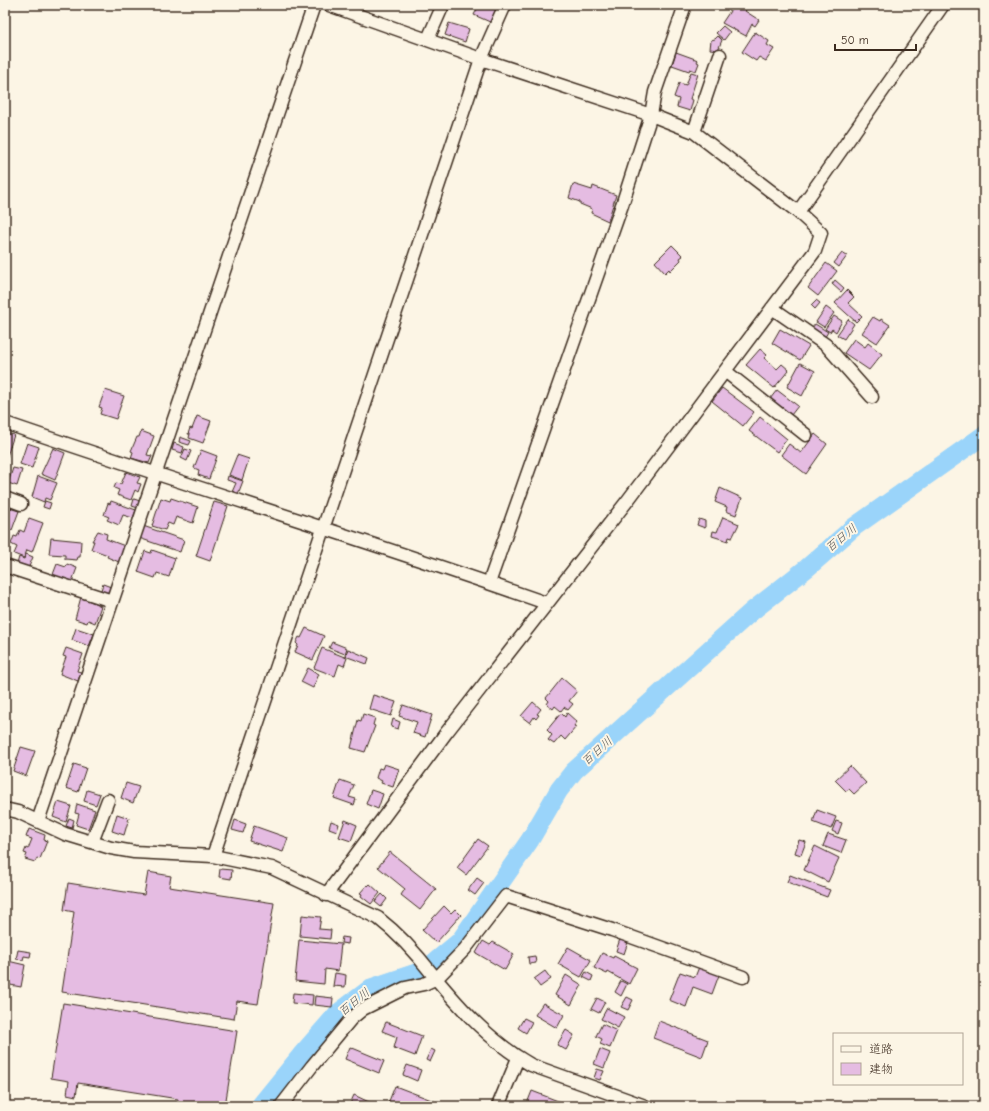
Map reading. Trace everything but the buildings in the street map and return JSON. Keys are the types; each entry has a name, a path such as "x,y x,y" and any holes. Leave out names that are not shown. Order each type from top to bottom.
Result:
{"street":[{"path":"38,821 314,5"},
{"path":"326,895 442,739 546,603 628,500 772,308 814,251 821,234 798,212 694,132 651,115 481,59 329,5"},
{"path":"428,39 443,5"},
{"path":"213,856 322,528 481,59 505,5"},
{"path":"489,583 622,205 651,115 655,92 686,5"},
{"path":"798,212 943,5"},
{"path":"694,132 720,55"},
{"path":"772,308 826,345 872,397"},
{"path":"724,371 806,435"},
{"path":"5,423 155,475 322,528 546,603"},
{"path":"5,498 21,504"},
{"path":"5,566 112,601"},
{"path":"92,842 108,800"},
{"path":"5,809 38,821 65,834 134,852 213,856 272,868 326,895 378,918 391,928 420,956 435,977 488,1035 518,1058 532,1066 645,1106"},
{"path":"281,1106 351,1019 364,1009 405,988 424,984 435,977 464,949 506,896 612,930 743,976"},
{"path":"498,1106 518,1058"}],"waterway":[{"name":"百日川","path":"260,1106 338,1013 371,988 425,970 460,941 530,840 559,790 574,771 751,612 807,568 854,527 984,435"}]}
